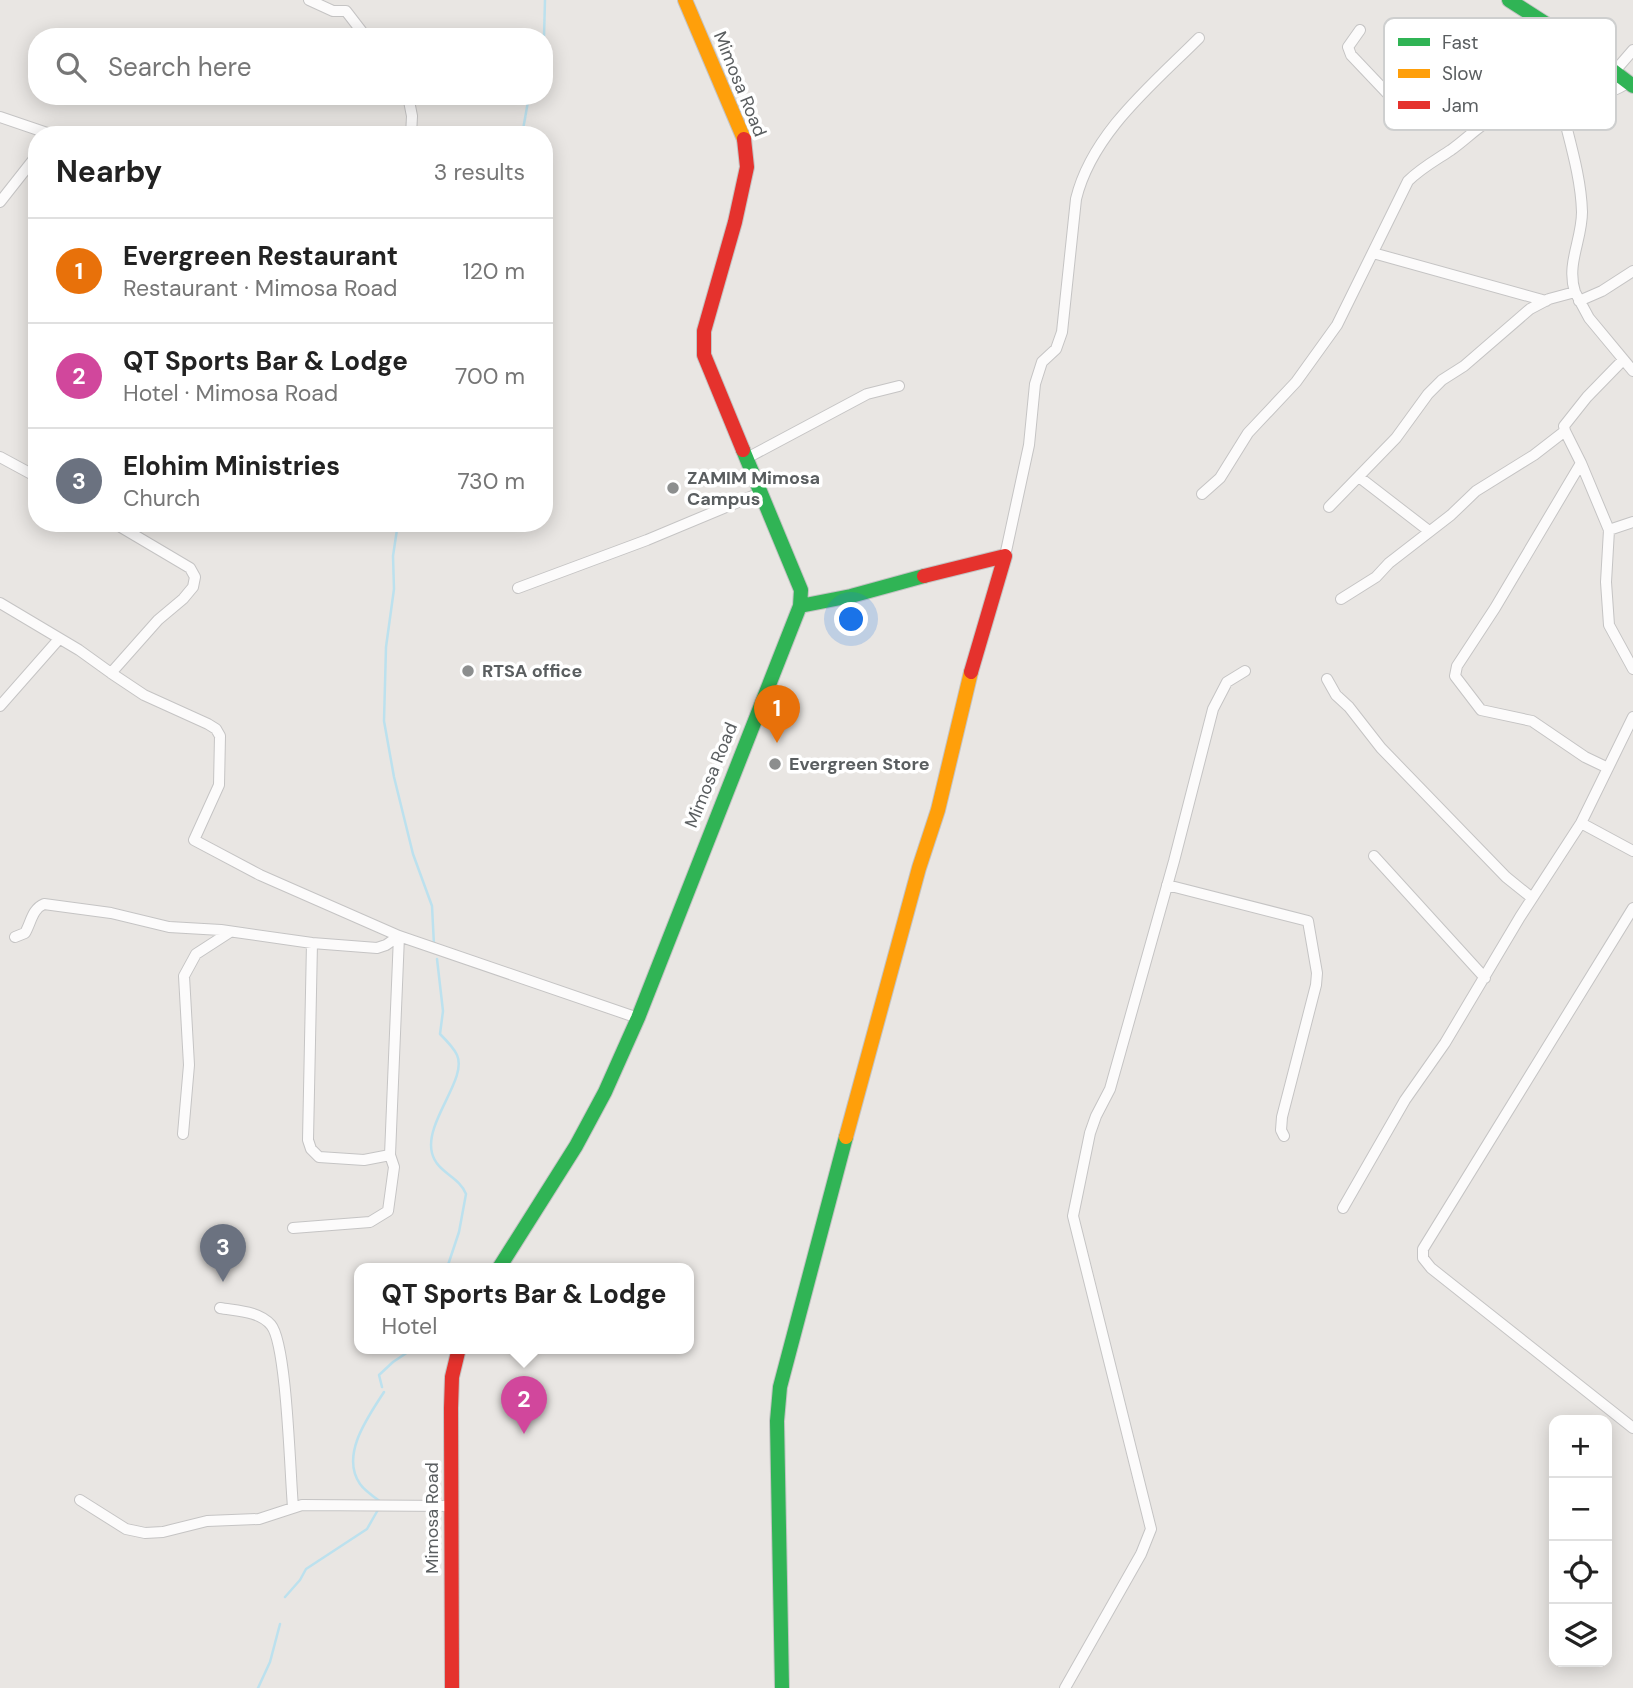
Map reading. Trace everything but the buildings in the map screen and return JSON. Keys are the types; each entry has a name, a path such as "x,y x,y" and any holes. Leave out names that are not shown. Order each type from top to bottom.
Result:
{"street":[{"path":"309,0 333,11 345,11 359,28"},
{"name":"Mimosa Road","path":"502,1263 592,1119 638,1018 800,606 801,590 704,355 704,331 745,181 746,151 736,117 685,0"},
{"path":"1510,0 1538,18"},
{"path":"1360,30 1348,47 1351,55 1384,90"},
{"path":"782,1688 777,1421 780,1387 919,869 935,821 979,641 1005,556 1030,445 1035,384 1042,362 1056,349 1062,332 1076,199 1081,178 1115,124 1199,38"},
{"path":"1616,70 1633,50"},
{"path":"1616,73 1631,84"},
{"path":"410,105 411,126"},
{"path":"0,117 28,127"},
{"path":"1202,494 1220,478 1248,433 1283,397 1340,321 1408,181 1423,167 1476,130"},
{"path":"1567,130 1581,203 1581,230 1570,274 1577,297 1598,330 1633,371"},
{"path":"0,202 28,166"},
{"path":"1373,253 1546,301"},
{"path":"1329,507 1396,438 1436,386 1464,366 1530,309 1546,301 1602,291 1633,271"},
{"path":"1623,360 1587,397 1564,426 1609,530 1606,582 1609,625 1633,669"},
{"path":"747,458 867,394 899,386"},
{"path":"1341,599 1376,577 1481,488 1534,455 1565,430"},
{"path":"0,457 28,472"},
{"path":"1581,463 1495,608 1457,666 1455,676 1481,710 1532,721 1585,757 1608,768"},
{"path":"1359,477 1429,531"},
{"path":"518,588 647,540 762,492"},
{"path":"1609,530 1633,522"},
{"path":"111,673 158,620 183,599 192,587 195,577 190,568 129,532"},
{"path":"800,606 826,602 959,565 1005,556"},
{"path":"0,603 79,650 145,695 216,729 220,736 219,785 194,840 260,875 399,936 638,1018"},
{"path":"0,706 59,639"},
{"path":"1065,1688 1141,1554 1151,1528 1073,1211 1090,1133 1110,1089 1213,709 1227,682 1245,671"},
{"path":"1327,679 1336,695 1381,748 1506,877 1532,898"},
{"path":"1343,1208 1405,1100 1445,1043 1532,898 1581,823 1633,718"},
{"path":"1581,823 1633,851"},
{"path":"1374,856 1485,978"},
{"path":"1167,885 1308,921 1317,979 1280,1125 1284,1136"},
{"path":"15,937 25,933 34,912 44,904 111,913 169,927 312,943 377,948 386,946 399,936"},
{"path":"1633,908 1423,1249 1423,1258 1431,1269 1633,1428"},
{"path":"183,1134 189,1065 184,976 196,954 230,932"},
{"path":"293,1228 370,1222 388,1211 394,1167 390,1155 399,936"},
{"path":"312,943 308,1140 311,1149 319,1157 364,1160 390,1155"},
{"path":"220,1308 257,1315 270,1324 275,1333 284,1384 292,1507"},
{"name":"Mimosa Road","path":"452,1688 452,1377 458,1354"},
{"path":"80,1500 126,1529 145,1533 163,1532 207,1521 266,1517 292,1507 334,1504 451,1506"}],"waterway":[{"path":"544,28 545,0"},
{"path":"524,126 527,105"},
{"path":"397,532 393,556 394,589 386,647 384,721 394,777 413,854 432,906 434,945"},
{"path":"437,959 443,1011 440,1034 456,1052 459,1065 457,1076 434,1128 432,1153 438,1165 466,1194 459,1232 449,1263"},
{"path":"382,1387 379,1375 405,1354"},
{"path":"381,1502 360,1484 353,1461 358,1436 384,1392"},
{"path":"285,1597 306,1569 367,1529 379,1508"},
{"path":"258,1688 270,1662 280,1624"}],"traffic: fast":[{"path":"1509,0 1537,18"},
{"path":"1616,73 1633,86"},
{"path":"502,1263 576,1146 605,1092 638,1018 800,606 801,590 743,450"},
{"path":"800,606 851,596 924,576"},
{"path":"782,1688 777,1421 780,1387 846,1137"}],"traffic: slow":[{"path":"685,0 744,139"},
{"path":"846,1137 919,868 938,810 971,672"}],"traffic: jam":[{"path":"743,450 704,355 704,331 735,222 747,167 744,139"},
{"path":"924,576 1005,556 971,672"},
{"path":"452,1688 451,1408 452,1377 458,1354"}],"place":[{"name":"ZAMIM Mimosa Campus","path":"673,488"},
{"name":"RTSA office","path":"468,671"},
{"name":"Evergreen Restaurant","path":"777,743"},
{"name":"Evergreen Store","path":"775,764"},
{"name":"Elohim Ministries","path":"223,1282"},
{"name":"QT Sports Bar & Lodge","path":"524,1434"}]}
